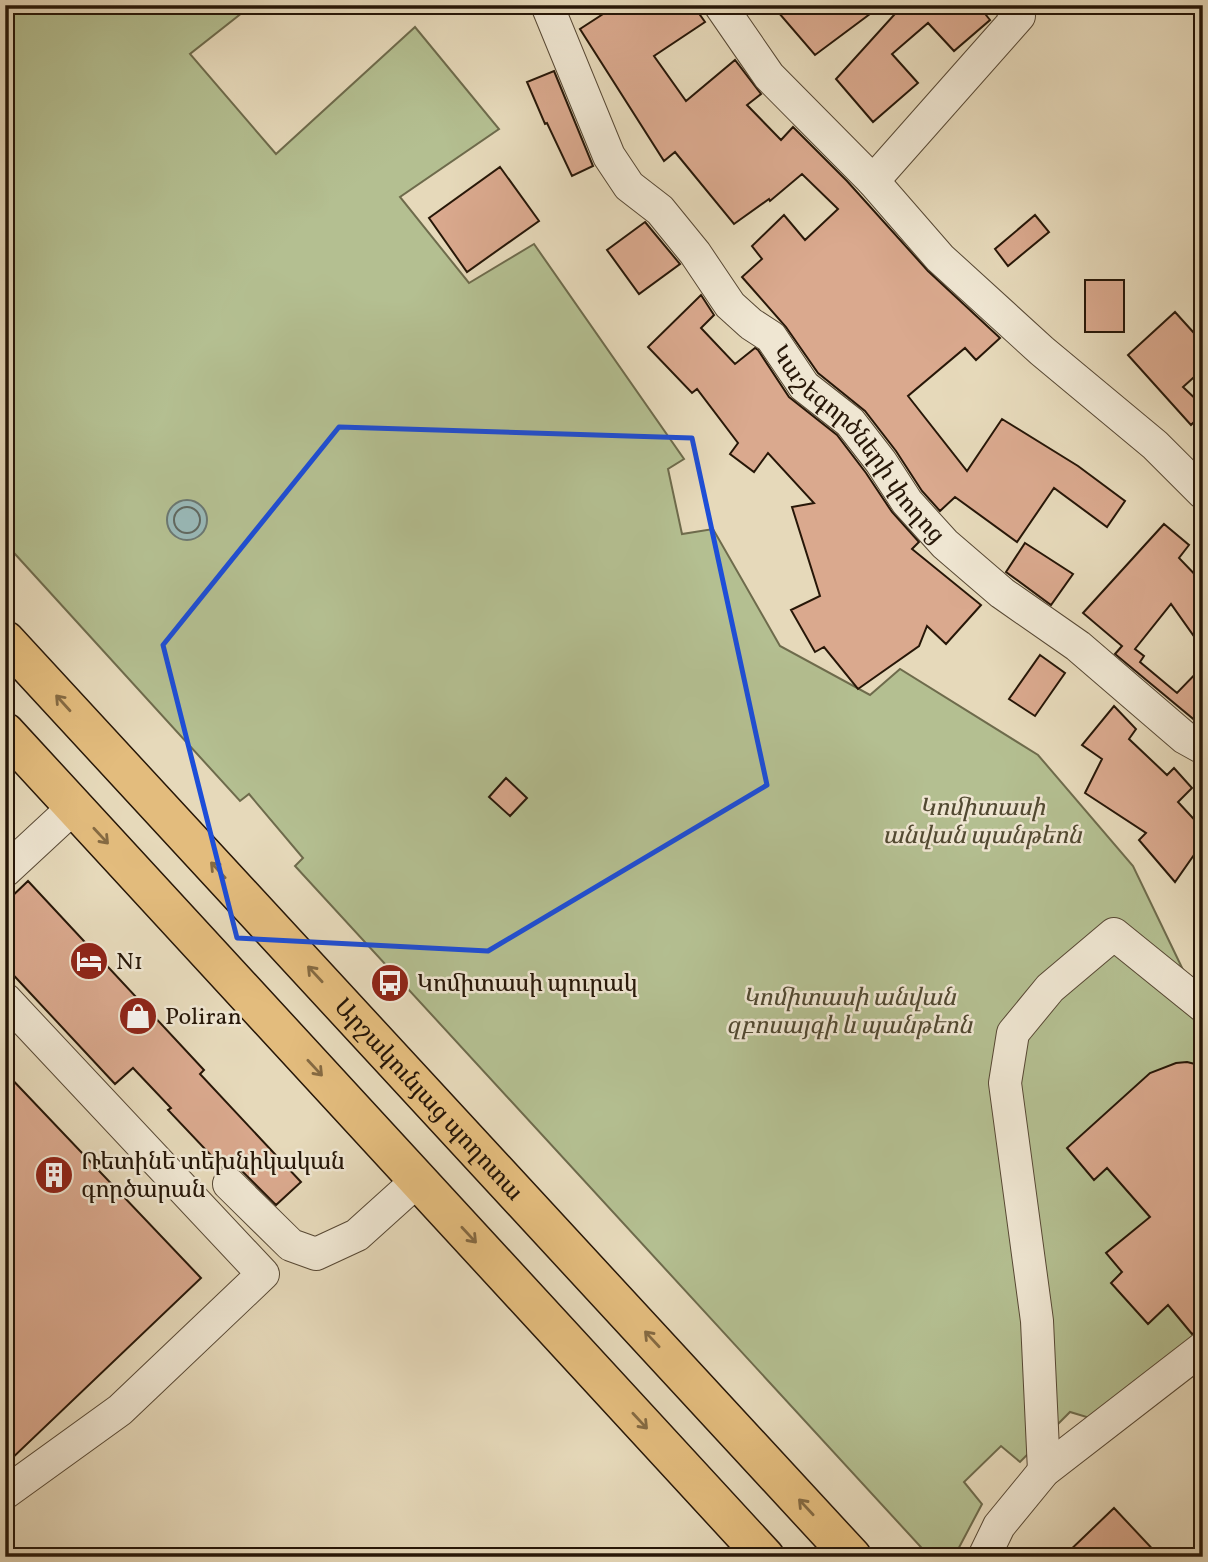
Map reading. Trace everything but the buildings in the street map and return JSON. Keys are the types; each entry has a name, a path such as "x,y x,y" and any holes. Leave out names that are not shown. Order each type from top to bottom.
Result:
{"main road":[{"name":"Արշակունյաց պողոտա","path":"5,640 852,1557"},
{"path":"5,732 765,1557"}],"street":[{"name":"Կաշեգործների փողոց","path":"547,5 609,156 629,186 660,210 695,253 730,305 771,337 804,386 850,422 881,461 907,502 945,544 1002,593 1078,646 1185,738 1203,748"},
{"path":"720,5 769,76 873,181 940,258 1042,351 1155,445 1203,493"},
{"path":"873,181 1019,16 1010,5"},
{"path":"5,871 74,807"},
{"path":"1044,1471 1037,1321 1005,1083 1013,1033 1050,988 1114,934 1203,1006"},
{"path":"5,999 263,1274 120,1410 5,1493"},
{"path":"229,1184 291,1245 316,1254 357,1235 418,1180"},
{"path":"984,1557 999,1526 1044,1471 1203,1348"}],"highlighted area":[{"path":"339,427 692,438 767,785 488,951 237,938 163,645"}],"green space":[{"name":"Կոմիտասի անվան զբոսայգի և պանթեոն","path":"5,5 252,5 190,54 276,154 415,27 499,129 400,197 469,283 534,244 684,459 668,469 682,534 713,529 780,646 870,695 900,669 1038,755 1133,866 1186,976 1203,990 1203,1333 1093,1419 1070,1412 1020,1462 1001,1446 964,1482 982,1504 954,1557 930,1557 295,866 303,858 249,794 240,801 5,543"}],"water":[{"path":"187,500 195,501 201,506 206,512 206,528 201,534 195,539 187,540 179,539 173,534 168,528 167,520 168,512 173,506 179,501"}],"place":[{"name":"N1","path":"89,961"},
{"name":"Կոմիտասի պուրակ","path":"390,983"},
{"name":"Poliran","path":"138,1016"},
{"name":"Ռետինե տեխնիկական գործարան","path":"54,1175"}],"park label":[{"name":"Կոմիտասի անվան պանթեոն","path":"982,821"}]}
